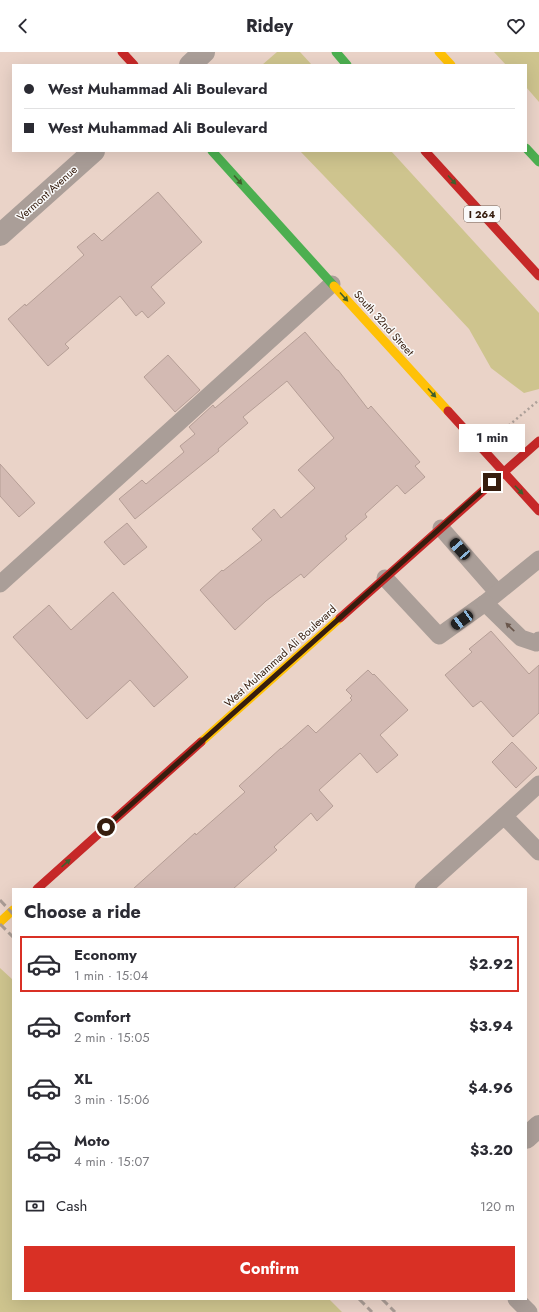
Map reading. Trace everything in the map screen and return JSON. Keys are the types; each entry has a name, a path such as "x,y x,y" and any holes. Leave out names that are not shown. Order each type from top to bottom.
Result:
{"main road":[{"path":"122,52 133,64"},
{"path":"336,52 346,64"},
{"path":"440,52 450,64"},
{"path":"527,149 539,162"},
{"name":"South 32nd Street","path":"213,152 539,511"},
{"name":"I 264","path":"426,152 539,276"},
{"name":"West Muhammad Ali Boulevard","path":"37,888 539,440"},
{"path":"0,922 12,911"}],"street":[{"path":"191,64 204,52"},
{"name":"Vermont Avenue","path":"0,235 93,152"},
{"path":"527,1137 539,1126"}],"lane":[{"path":"0,584 332,284"},
{"path":"441,528 521,638 536,643 539,640"},
{"path":"385,578 439,636 538,562"},
{"path":"424,888 539,784"},
{"path":"504,816 539,852"},
{"path":"517,1300 529,1312"}],"shaded area":[{"path":"277,52 300,52 311,64 263,64"},
{"path":"494,52 539,52 539,102 527,88 527,64 505,64"},
{"path":"301,152 392,152 539,313 539,389 524,393 491,368 469,329"},
{"path":"0,968 12,979 12,1300 330,1300 342,1312 0,1312"}],"building":[{"path":"158,192 202,242 151,287 165,303 148,318 142,311 136,316 120,296 65,344 69,348 48,366 8,319 25,304 26,306 84,255 77,247 94,233 102,241"},
{"path":"305,332 338,370 368,409 371,406 420,462 415,466 425,477 405,494 397,485 365,514 367,517 345,536 347,539 304,578 301,574 266,601 235,630 200,590 222,570 223,571 262,540 252,529 274,509 281,518 315,488 298,470 334,438 287,381 243,417 248,423 218,449 219,451 135,519 119,499 142,480 146,484 184,452 180,446 195,434 189,427 213,405 215,408"},
{"path":"168,355 200,390 175,412 144,377"},
{"path":"0,464 35,503 19,517 0,496"},
{"path":"127,523 147,547 124,565 104,542"},
{"path":"113,592 188,677 154,707 130,680 87,719 13,637 49,605 71,630"},
{"path":"491,631 529,674 539,665 539,713 513,737 481,701 473,707 445,675 472,652 469,649"},
{"path":"368,670 373,675 374,674 408,710 380,735 398,755 377,773 360,753 319,790 333,806 317,821 311,813 274,847 277,850 234,888 134,888 195,833 196,835 245,792 239,786 281,748 308,725 316,733 352,700 350,698 352,696 346,690"},
{"path":"512,742 537,768 516,788 492,762"}],"railway":[{"path":"0,900 12,913"},
{"path":"0,924 12,936"},
{"path":"360,1300 372,1312"},
{"path":"383,1300 395,1312"}],"traffic: fast":[{"path":"336,52 346,64"},
{"path":"527,149 539,162"},
{"path":"213,152 334,286"}],"traffic: slow":[{"path":"439,52 450,64"},
{"path":"334,286 448,411"},
{"path":"201,742 340,618"},
{"path":"0,922 12,911"}],"traffic: jam":[{"path":"122,52 133,64"},
{"path":"426,152 539,276"},
{"path":"448,411 539,511"},
{"path":"340,618 539,441"},
{"path":"38,888 201,742"}],"route":[{"path":"106,827 492,482"}]}
